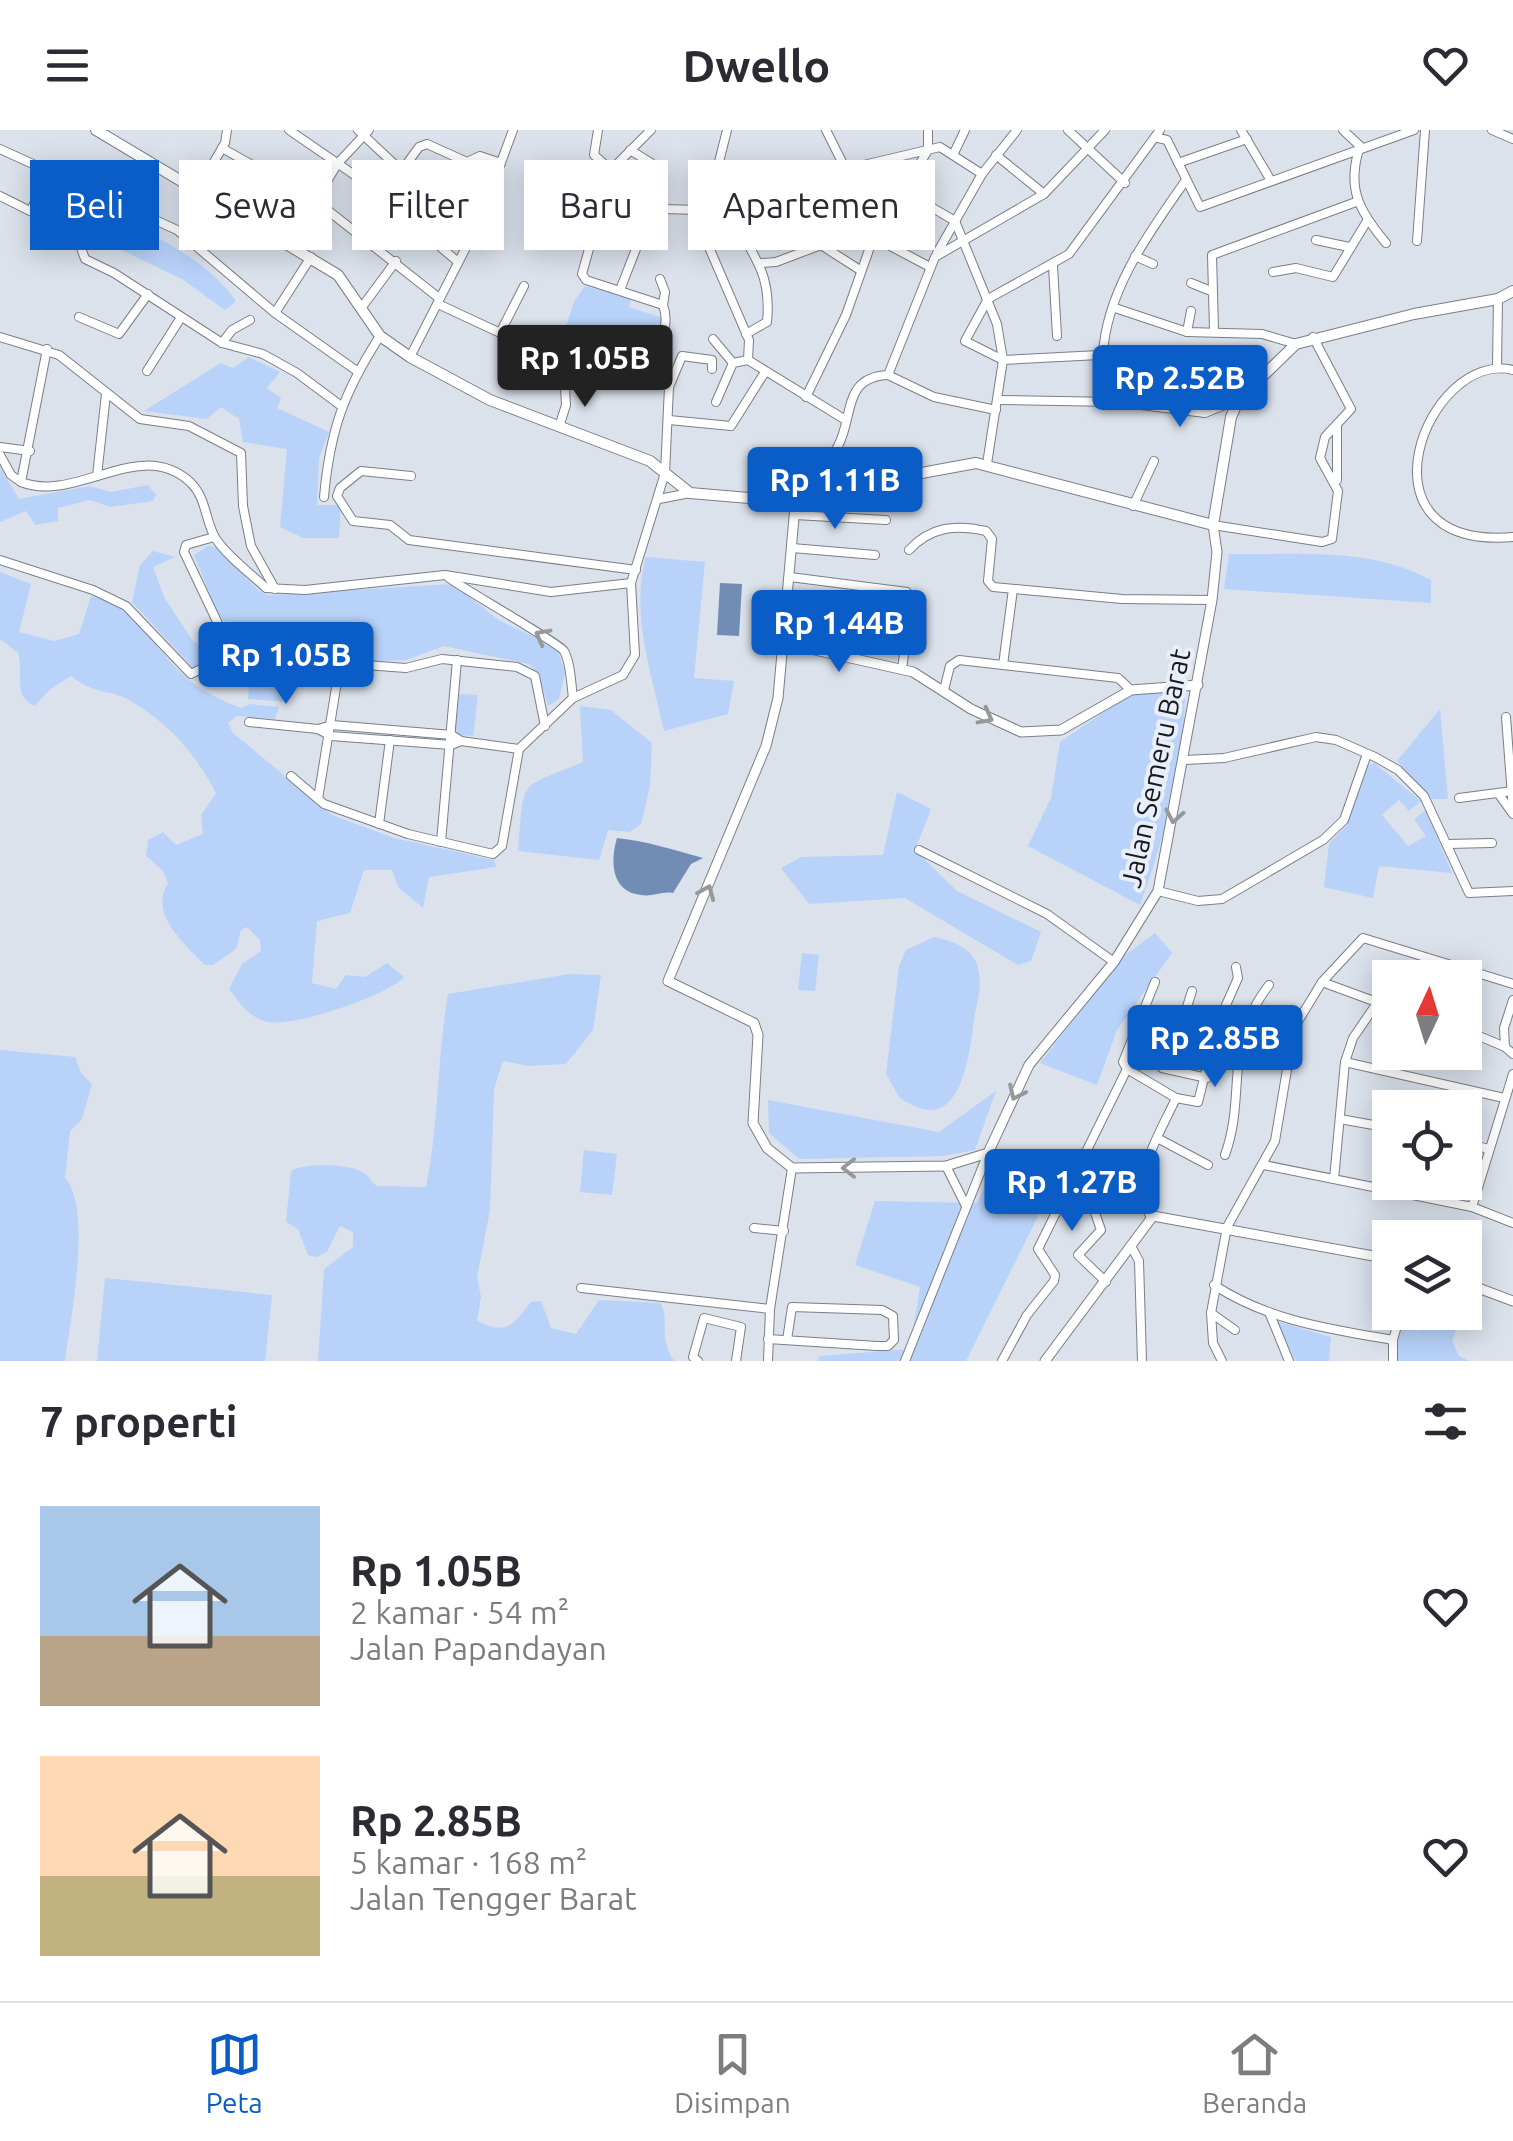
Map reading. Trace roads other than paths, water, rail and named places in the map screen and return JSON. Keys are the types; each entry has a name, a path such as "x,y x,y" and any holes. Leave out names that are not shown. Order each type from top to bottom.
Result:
{"main road":[{"path":"96,130 179,180"},
{"path":"300,250 338,275 380,336 410,357 490,400 650,461 690,493 774,500 960,462 987,464 1214,525 1231,417 1240,398 1296,344 1313,337 1498,300 1513,291"}],"street":[{"path":"289,130 338,162 458,262"},
{"path":"502,160 513,130"},
{"path":"598,130 594,155 599,160"},
{"path":"620,160 651,130"},
{"path":"720,160 727,130"},
{"path":"826,130 841,160"},
{"path":"922,160 928,150 928,130"},
{"path":"954,152 964,130"},
{"path":"888,375 935,257 982,174 1017,130"},
{"path":"1068,130 1125,182"},
{"path":"935,257 1044,194 1106,130"},
{"path":"1174,130 1162,136 1068,254 1053,266 988,299 965,341 1003,360 1059,360 1103,353 1228,373 1255,382"},
{"path":"1241,130 1270,180"},
{"path":"1343,130 1360,146"},
{"path":"1162,136 1202,207 1360,146 1414,130"},
{"path":"1418,241 1425,130"},
{"path":"1492,130 1513,139"},
{"path":"215,160 222,148 223,132"},
{"path":"332,173 364,132 394,160"},
{"path":"1178,163 1246,139"},
{"path":"409,160 418,148 427,144 463,160"},
{"path":"1360,146 1353,170 1356,202 1386,243"},
{"path":"222,148 243,160"},
{"path":"0,149 30,161"},
{"path":"630,150 647,160"},
{"path":"876,160 928,150 954,152 982,174"},
{"path":"996,156 1044,194"},
{"path":"1109,401 1103,353 1115,308 1135,256 1186,180"},
{"path":"0,196 30,211"},
{"path":"1214,330 1210,291 1214,253 1356,202"},
{"path":"935,209 955,221 964,238 988,299 1003,360 987,464"},
{"path":"332,213 396,261 438,301 524,344"},
{"path":"159,221 177,230 275,313 357,371"},
{"path":"1273,272 1296,268 1332,277 1368,221"},
{"path":"1316,240 1349,247"},
{"path":"761,262 776,262 821,245 860,270"},
{"path":"82,250 86,260 148,294 180,319 222,343 263,354 340,405"},
{"path":"410,357 464,250"},
{"path":"589,250 583,278 663,305"},
{"path":"620,290 636,250"},
{"path":"710,250 746,334 748,360"},
{"path":"746,334 767,322 761,262 755,250"},
{"path":"806,397 846,315 870,250"},
{"path":"897,250 930,267"},
{"path":"1135,256 1153,264"},
{"path":"275,313 311,257"},
{"path":"362,307 396,261"},
{"path":"1053,266 1058,336"},
{"path":"660,279 666,314 655,368 669,387"},
{"path":"1191,284 1210,291"},
{"path":"500,333 524,286"},
{"path":"79,317 119,334 148,294"},
{"path":"1497,366 1498,300"},
{"path":"1115,308 1187,332 1262,334 1296,344"},
{"path":"1187,332 1190,311"},
{"path":"148,371 180,319"},
{"path":"222,343 232,330 250,320"},
{"path":"324,498 328,452 340,405 380,336"},
{"path":"0,337 47,350 140,418 189,426 242,453 243,506 251,546 275,589"},
{"path":"1313,337 1351,409 1326,437 1320,458 1322,467 1336,483"},
{"path":"713,339 733,362"},
{"path":"21,482 47,350"},
{"path":"291,776 318,800 379,824 488,854 498,852 519,749 573,698 623,675 631,664 636,651 631,583 665,473 669,387 682,356 712,360 712,369"},
{"path":"733,362 748,360 844,419"},
{"path":"716,402 733,362"},
{"path":"1513,370 1497,366 1467,382 1440,406 1423,434 1416,470 1421,498 1433,520 1468,538 1513,538"},
{"path":"669,420 730,426 764,372"},
{"path":"988,1153 946,1166 792,1168 766,1148 754,1123 758,1035 754,1023 668,982 766,746 777,706 796,495 840,444 844,419 856,389 865,381 888,375 934,398 997,405 1109,401 1205,414 1240,398"},
{"path":"559,427 566,405 565,387"},
{"path":"97,476 106,394"},
{"path":"1214,525 1330,541 1338,506 1337,425"},
{"path":"0,447 30,450"},
{"path":"0,455 11,475 21,482 47,488 148,465 180,475 194,485 214,537 266,588 305,590 446,575 551,592 631,583"},
{"path":"1133,506 1154,460"},
{"path":"410,476 364,471 340,488 337,496 353,521 390,525 409,540 636,570"},
{"path":"659,499 690,493"},
{"path":"795,515 886,520"},
{"name":"Jalan Semeru Barat","path":"988,1153 1029,1065 1114,962 1158,891 1186,760 1212,600 1217,552 1214,525"},
{"path":"909,550 923,535 940,529 986,531 993,546 988,585 1122,599 1212,600"},
{"path":"0,560 92,590 126,606 192,674 232,653 184,552 186,545 214,537"},
{"path":"792,548 875,555"},
{"path":"446,575 515,622 556,642 565,652 573,698"},
{"path":"790,576 907,592 911,600 902,669"},
{"path":"1003,665 1013,588"},
{"path":"784,643 902,669 999,724 1041,732 1076,723 1131,690 1198,686"},
{"path":"297,668 340,662 406,668 430,660 517,667 535,676 545,726"},
{"path":"440,842 458,660"},
{"path":"944,690 953,661 1118,678 1131,690"},
{"path":"318,800 340,662"},
{"path":"1506,717 1513,812"},
{"path":"249,722 452,735 461,741 519,749"},
{"path":"318,729 331,736 388,742 451,745 461,741"},
{"path":"379,824 388,742 383,736 388,729"},
{"path":"1186,760 1224,758 1306,737 1336,740 1367,754 1414,784 1432,809 1470,893 1513,890"},
{"path":"1158,891 1198,901 1222,898 1324,840 1344,820 1367,754"},
{"path":"1458,798 1512,791"},
{"path":"1498,793 1513,812"},
{"path":"1447,844 1492,843"},
{"path":"919,850 1047,914 1114,962"},
{"path":"1222,1361 1213,1343 1211,1313 1227,1226 1264,1165 1280,1118 1288,1048 1304,1008 1322,982 1364,938 1513,984"},
{"path":"1127,1069 1176,1098 1198,1102 1218,1023 1238,978 1236,968"},
{"path":"1002,1361 1027,1315 1054,1281 1055,1275 1038,1250 1127,1069 1124,1058 1155,982"},
{"path":"1322,982 1372,1001"},
{"path":"1225,1155 1242,1034 1253,1005 1269,985"},
{"path":"1192,991 1184,1011 1288,1048"},
{"path":"1504,1048 1504,1028 1513,1000"},
{"path":"1334,1178 1346,1062 1353,1038 1372,1010"},
{"path":"1489,1038 1504,1028"},
{"path":"1482,1036 1513,1054"},
{"path":"1155,1044 1162,1068 1207,1078"},
{"path":"1346,1062 1504,1098"},
{"path":"1472,1207 1513,1074"},
{"path":"1151,1217 1141,1196 1141,1180 1176,1098"},
{"path":"1340,1119 1372,1125"},
{"path":"1159,1139 1208,1165"},
{"path":"1482,1148 1489,1149"},
{"path":"905,1361 916,1325 988,1153"},
{"path":"1078,1164 1141,1196"},
{"path":"1264,1165 1472,1207 1513,1223"},
{"path":"946,1166 965,1204"},
{"path":"768,1361 770,1310 792,1168"},
{"path":"1107,1282 1078,1256 1101,1230 1093,1207 1123,1187"},
{"path":"1151,1217 1227,1226 1372,1255"},
{"path":"1045,1361 1107,1282 1151,1217"},
{"path":"754,1228 784,1231"},
{"path":"1131,1361 1140,1357 1139,1261 1132,1246"},
{"path":"1214,1285 1269,1312 1324,1330 1393,1340"},
{"path":"582,1288 770,1310"},
{"path":"1482,1290 1513,1302"},
{"path":"768,1338 787,1340 888,1346 894,1340 895,1323 893,1316 882,1310 792,1307 787,1340"},
{"path":"1269,1312 1289,1361"},
{"path":"1211,1313 1235,1330"},
{"path":"698,1361 693,1356 704,1318 741,1327 736,1361"},
{"path":"895,1323 916,1325"},
{"path":"1393,1361 1396,1330"}]}
